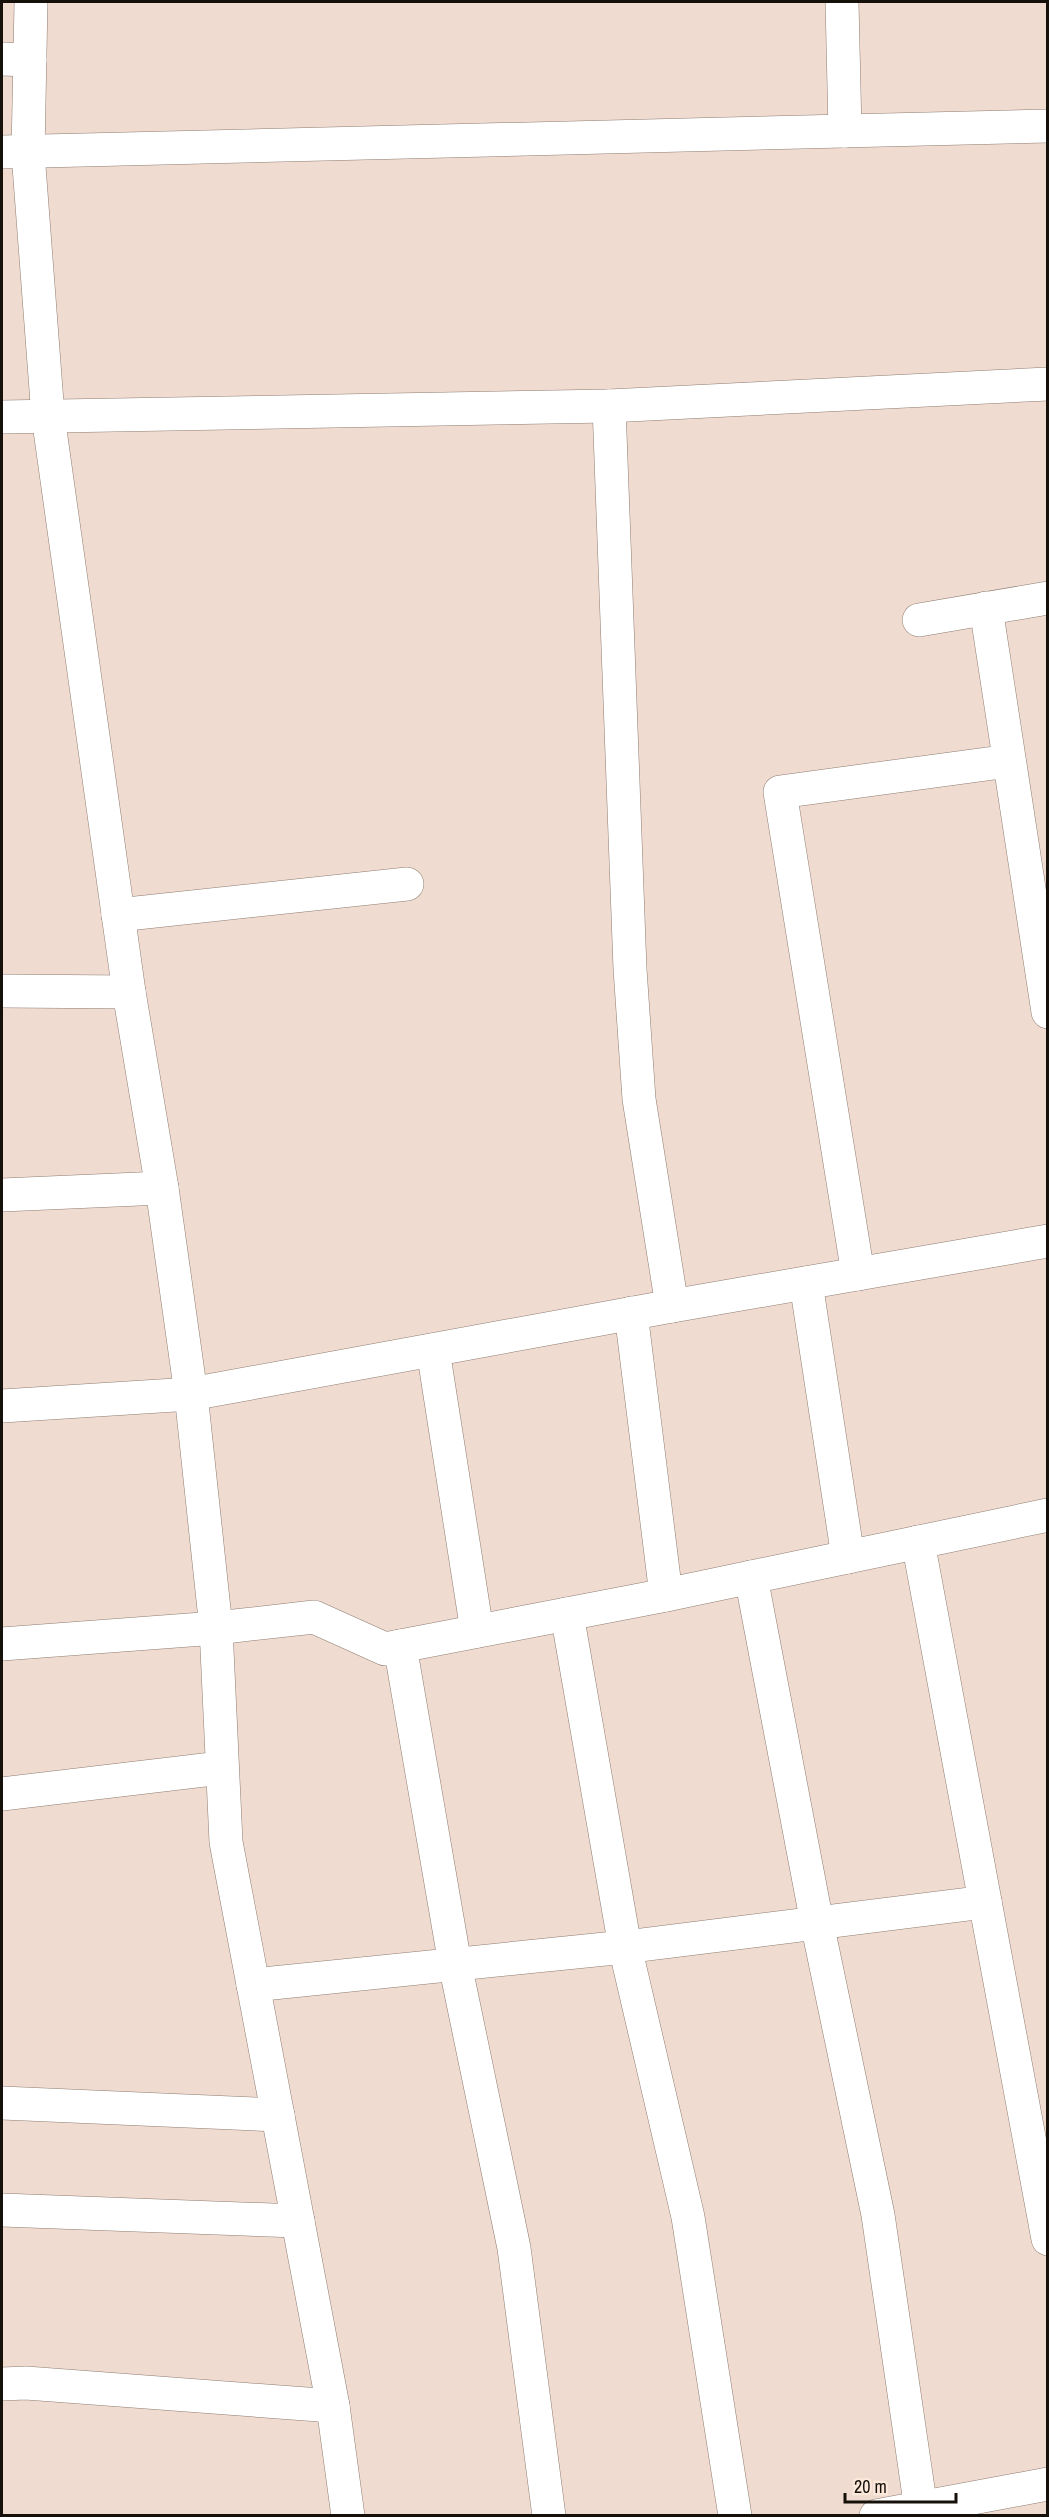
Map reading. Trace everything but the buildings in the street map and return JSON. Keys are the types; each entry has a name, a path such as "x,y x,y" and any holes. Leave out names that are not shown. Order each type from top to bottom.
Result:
{"street":[{"path":"31,2 16,60 15,152 48,416 118,915 162,1188 191,1394 216,1628 226,1842 333,2406 348,2516"},
{"path":"842,2 845,131"},
{"path":"15,152 1047,126"},
{"path":"2,417 609,406 1047,384"},
{"path":"609,406 630,969 639,1099 672,1306"},
{"path":"920,620 1047,598"},
{"path":"986,608 1047,1012"},
{"path":"858,1274 780,792 1009,761"},
{"path":"118,915 406,884"},
{"path":"2,991 129,992"},
{"path":"2,1195 162,1188"},
{"path":"2,1406 191,1394 672,1306 1047,1241"},
{"path":"806,1283 848,1557"},
{"path":"631,1314 666,1595"},
{"path":"433,1350 477,1632"},
{"path":"2,1644 216,1628 314,1617 385,1649 666,1595 1047,1515"},
{"path":"918,1542 1047,2239"},
{"path":"751,1577 817,1923 878,2214 921,2511"},
{"path":"567,1614 625,1947 688,2217 735,2516"},
{"path":"400,1646 455,1964 514,2248 549,2516"},
{"path":"2,1794 221,1768"},
{"path":"253,1985 625,1947 985,1902"},
{"path":"2,2103 278,2115"},
{"path":"2,2210 298,2221"},
{"path":"2,2384 26,2383 333,2406"},
{"path":"876,2516 921,2511 1047,2484"}]}
